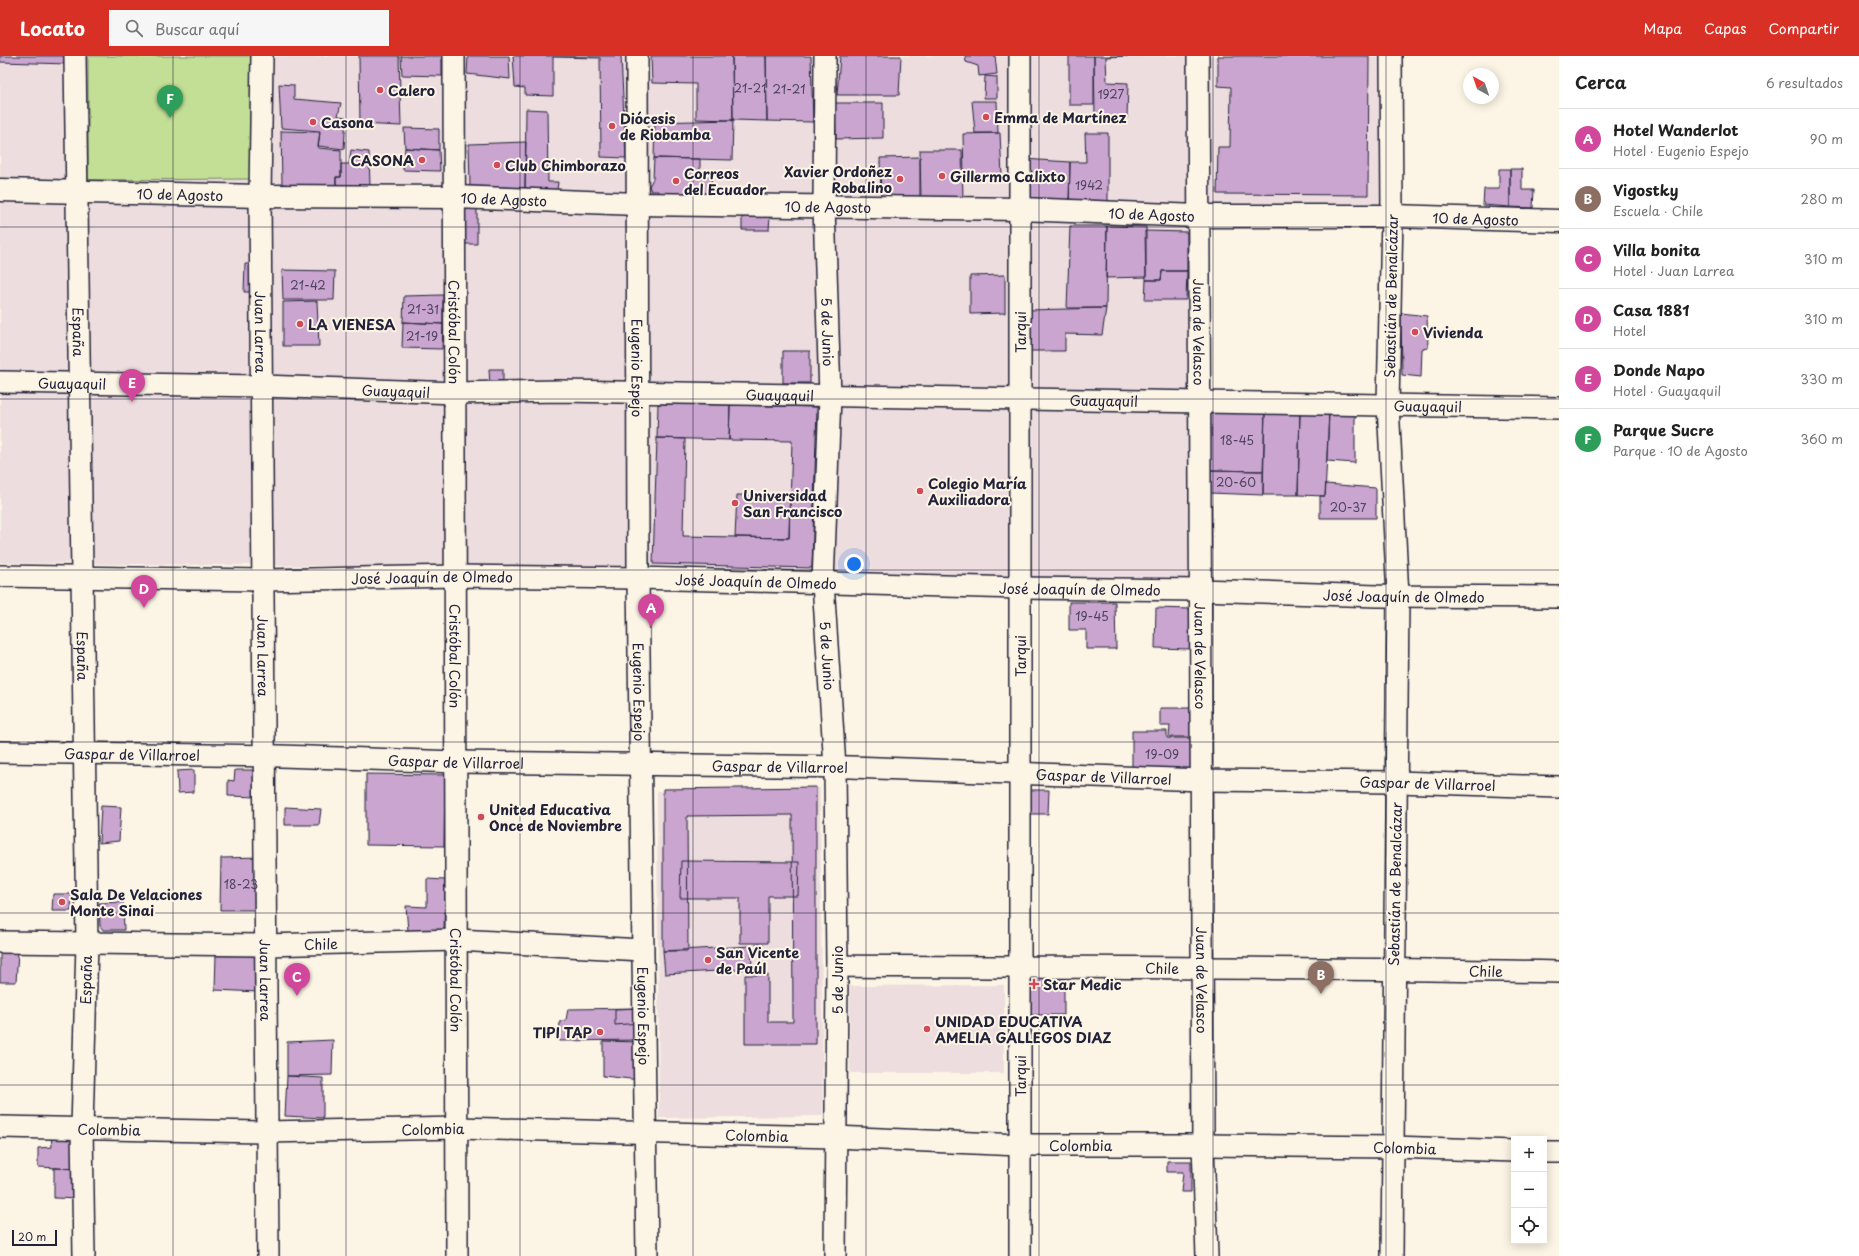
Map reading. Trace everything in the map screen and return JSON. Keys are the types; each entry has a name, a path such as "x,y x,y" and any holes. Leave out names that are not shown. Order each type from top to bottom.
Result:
{"main road":[{"name":"10 de Agosto","path":"0,190 260,196 455,197 637,204 1020,209 1198,216 1392,216 1559,221"}],"street":[{"name":"España","path":"74,56 80,383 87,942 82,1129 84,1256"},
{"name":"Juan Larrea","path":"262,56 260,196 263,386 268,1256"},
{"name":"Cristóbal Colón","path":"454,56 457,762 457,1256"},
{"name":"Eugenio Espejo","path":"637,56 638,578 647,1256"},
{"name":"5 de Junio","path":"825,56 824,206 830,396 823,584 835,767 837,966 835,1256"},
{"name":"Tarqui","path":"1020,56 1020,1256"},
{"name":"Juan de Velasco","path":"1198,56 1203,1145 1207,1256"},
{"name":"Sebastián de Benalcázar","path":"1391,56 1392,216 1388,405 1398,596 1392,1256"},
{"name":"Guayaquil","path":"0,382 263,386 456,393 559,391 638,392 1559,408"},
{"name":"José Joaquín de Olmedo","path":"0,576 263,580 456,576 638,578 823,584 1200,590 1398,596 1559,597"},
{"name":"Gaspar de Villarroel","path":"0,752 264,756 457,762 835,767 1202,780 1396,782 1559,787"},
{"name":"Chile","path":"0,942 266,945 457,940 642,950"},
{"name":"Chile","path":"837,966 1394,969 1559,972"},
{"name":"Colombia","path":"0,1127 267,1132 457,1128 835,1137 1020,1145 1392,1147 1511,1151"},
{"path":"1547,1152 1559,1152"}],"shaded area":[{"path":"0,56 1192,56 1192,589 467,567 0,563"},
{"path":"1205,56 1381,56 1380,210 1204,210"},
{"name":"San Vicente de Paúl","path":"820,788 823,1116 659,1118 657,791"},
{"name":"UNIDAD EDUCATIVA AMELIA GALLEGOS DIAZ","path":"1004,985 1004,1073 850,1073 850,986"}],"green space":[{"path":"88,56 251,56 251,179 88,180"}],"building":[{"path":"0,56 68,56 68,64 0,62"},
{"name":"Calero","path":"359,56 399,56 401,126 360,124"},
{"path":"401,56 442,56 442,76 402,75"},
{"path":"468,56 509,56 510,79 467,74"},
{"name":"Diócesis de Riobamba","path":"513,56 621,56 626,158 601,157 600,58 553,57 553,96 525,95 525,88 515,87"},
{"path":"651,56 732,56 733,120 696,119 696,84 652,83"},
{"path":"732,56 766,56 767,121 733,120"},
{"path":"766,56 811,56 813,122 767,121"},
{"path":"840,56 901,56 899,95 837,95"},
{"path":"965,56 995,56 997,74 979,76 978,66 966,62"},
{"path":"1069,56 1094,56 1094,105 1069,105"},
{"path":"1094,56 1128,56 1106,57 1107,82 1128,83 1127,118 1095,117"},
{"path":"1218,56 1369,56 1368,195 1217,194 1218,147 1230,147 1231,87 1218,86"},
{"path":"985,76 997,77 997,98 984,98"},
{"name":"Casona","path":"279,84 294,85 294,99 341,103 338,116 346,117 344,149 318,146 320,131 281,128"},
{"name":"Emma de Martínez","path":"972,101 997,101 998,133 975,133"},
{"path":"835,103 883,103 883,138 836,139"},
{"path":"526,109 547,110 548,182 558,182 557,190 525,188"},
{"path":"733,120 732,160 654,158 655,122"},
{"name":"Casona","path":"404,128 439,129 439,150 405,148"},
{"path":"281,131 320,132 318,148 341,150 341,177 336,177 336,188 282,184"},
{"path":"1000,133 1002,176 964,175 963,134"},
{"path":"1085,133 1108,133 1108,208 1069,207 1070,162 1086,162"},
{"name":"Club Chimborazo","path":"526,142 525,188 470,186 469,144"},
{"name":"CASONA","path":"405,148 439,150 440,171 403,170"},
{"path":"351,150 369,152 370,187 336,188 336,177 341,177 341,164 349,164"},
{"name":"Gillermo Calixto","path":"920,150 962,150 963,202 921,201"},
{"name":"Xavier Ordoñez Robalino","path":"920,157 920,201 881,201 880,158"},
{"path":"654,158 700,159 700,178 711,177 712,194 658,194 658,191 651,191 649,186 653,179"},
{"path":"1023,159 1070,162 1069,207 1023,206"},
{"path":"1499,169 1510,169 1510,207 1483,205 1484,189 1499,189"},
{"path":"1510,169 1522,169 1522,190 1534,190 1533,208 1510,207"},
{"path":"459,205 477,205 477,244 460,244"},
{"path":"742,215 770,215 769,230 742,230"},
{"path":"1070,226 1107,226 1106,308 1067,308"},
{"path":"1107,226 1146,227 1146,277 1106,278"},
{"path":"1145,231 1187,232 1187,271 1162,271 1161,280 1146,280"},
{"path":"245,264 258,264 257,292 244,292"},
{"path":"282,270 335,271 334,300 283,300"},
{"path":"1162,271 1187,271 1186,300 1145,300 1146,280 1161,280"},
{"path":"1005,275 1005,313 970,314 970,276"},
{"path":"443,295 443,324 403,322 404,296"},
{"name":"LA VIENESA","path":"317,301 319,346 283,346 283,302"},
{"path":"1106,308 1102,335 1065,334 1065,351 1028,351 1027,310"},
{"name":"Vivienda","path":"1401,313 1427,316 1428,348 1422,349 1421,377 1402,375"},
{"path":"403,322 443,324 442,349 402,348"},
{"path":"783,351 810,351 810,383 783,383"},
{"path":"489,369 503,369 503,387 490,387"},
{"path":"658,404 730,405 729,440 657,438"},
{"path":"730,405 817,407 812,568 653,564 657,438 685,439 683,536 789,538 792,441 729,440"},
{"path":"1210,408 1265,410 1263,471 1209,470"},
{"path":"1265,410 1300,411 1298,495 1263,495"},
{"path":"1300,411 1329,412 1325,496 1298,495"},
{"path":"1329,412 1355,413 1355,463 1327,461"},
{"path":"1209,470 1263,471 1263,495 1209,493"},
{"path":"1326,484 1376,488 1376,518 1320,518 1320,496 1325,496"},
{"path":"737,495 790,496 789,538 735,537"},
{"path":"1069,602 1115,602 1116,649 1086,649 1086,630 1069,630"},
{"path":"1156,608 1192,609 1191,649 1155,648"},
{"path":"1160,708 1191,708 1191,737 1169,737 1170,726 1160,726"},
{"path":"1132,731 1167,731 1167,738 1191,738 1191,770 1132,770"},
{"path":"194,770 194,792 178,793 177,771"},
{"path":"235,770 257,770 257,797 228,796 228,780 234,781"},
{"path":"366,774 445,775 444,846 366,845"},
{"name":"San Vicente de Paúl","path":"816,787 816,1044 745,1044 745,975 768,975 768,1022 793,1022 792,815 687,816 688,951 663,951 663,789"},
{"path":"1027,790 1049,790 1048,814 1027,814"},
{"path":"101,806 121,807 119,841 99,843"},
{"path":"285,807 321,809 319,825 285,825"},
{"path":"261,857 261,910 220,910 221,858"},
{"name":"San Vicente de Paúl","path":"681,861 799,862 798,896 768,896 768,943 740,943 740,898 680,898"},
{"path":"427,879 445,880 444,932 408,931 406,906 427,907"},
{"name":"Sala De Velaciones Monte Sinai","path":"53,894 72,894 71,911 52,911"},
{"path":"123,902 124,930 103,930 100,926 99,903"},
{"name":"San Vicente de Paúl","path":"751,946 752,969 665,974 663,951"},
{"path":"0,953 18,953 16,982 0,982"},
{"path":"216,954 258,956 258,992 215,990"},
{"path":"1064,977 1064,1015 1026,1015 1025,978"},
{"name":"TIPI TAP","path":"639,1008 639,1040 559,1041 560,1021 566,1020 568,1009"},
{"path":"639,1008 639,1023 615,1025 615,1009"},
{"path":"333,1040 332,1075 287,1076 287,1042"},
{"path":"603,1041 641,1042 640,1080 603,1076"},
{"path":"287,1076 323,1078 323,1118 285,1116"},
{"path":"51,1134 77,1135 78,1169 38,1167 38,1148 52,1147"},
{"path":"1167,1161 1191,1161 1191,1192 1181,1192 1183,1172 1167,1172"},
{"path":"54,1168 78,1169 79,1199 54,1198"}],"place":[{"name":"Calero","path":"380,90"},
{"name":"Emma de Martínez","path":"986,117"},
{"name":"Parque Sucre","path":"170,118"},
{"name":"Casona","path":"313,122"},
{"name":"Diócesis de Riobamba","path":"612,126"},
{"name":"CASONA","path":"422,160"},
{"name":"Club Chimborazo","path":"497,165"},
{"name":"Gillermo Calixto","path":"942,176"},
{"name":"Xavier Ordoñez Robalino","path":"900,179"},
{"name":"Correos del Ecuador","path":"676,181"},
{"name":"LA VIENESA","path":"300,324"},
{"name":"Vivienda","path":"1415,332"},
{"name":"Donde Napo","path":"132,402"},
{"name":"Colegio María Auxiliadora","path":"920,491"},
{"name":"Universidad San Francisco","path":"735,503"},
{"name":"Casa 1881","path":"144,608"},
{"name":"Hotel Wanderlot","path":"651,627"},
{"name":"United Educativa Once de Noviembre","path":"481,817"},
{"name":"Sala De Velaciones Monte Sinai","path":"62,902"},
{"name":"San Vicente de Paúl","path":"708,960"},
{"name":"Star Medic","path":"1034,984"},
{"name":"Vigostky","path":"1321,994"},
{"name":"Villa bonita","path":"297,996"},
{"name":"UNIDAD EDUCATIVA AMELIA GALLEGOS DIAZ","path":"927,1029"},
{"name":"TIPI TAP","path":"600,1032"}]}
